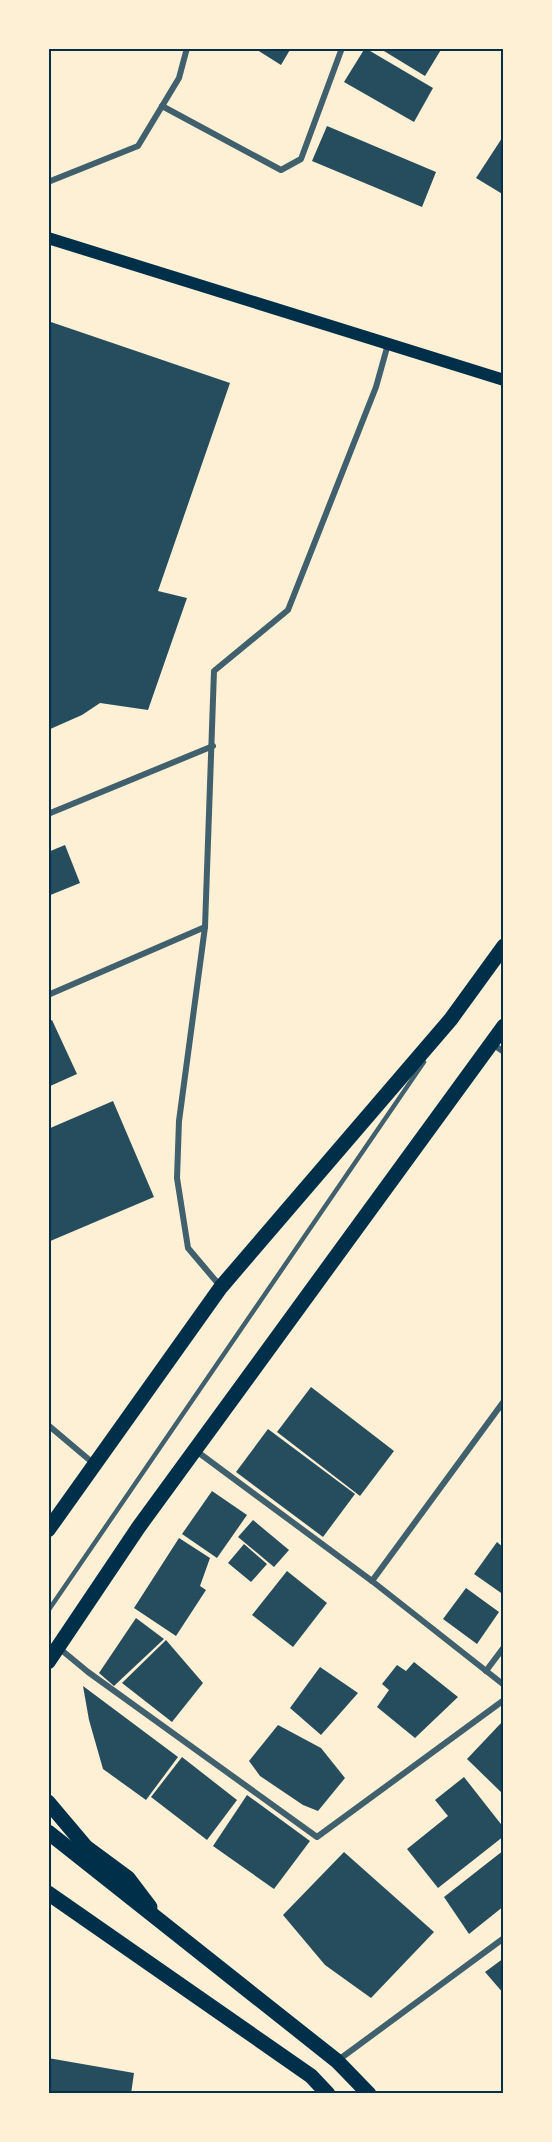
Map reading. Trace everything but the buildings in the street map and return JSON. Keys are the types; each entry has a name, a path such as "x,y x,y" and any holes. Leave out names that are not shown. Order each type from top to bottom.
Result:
{"main road":[{"path":"48,238 504,380"},
{"path":"48,1530 93,1463 221,1287 451,1019 504,946"},
{"path":"48,1662 138,1528 504,1026"},
{"path":"48,1676 58,1647"},
{"path":"48,1802 86,1847 128,1878 163,1924"},
{"path":"48,1832 337,2061 369,2094"},
{"path":"48,1893 311,2076 328,2094"}],"street":[{"path":"48,182 138,146 179,78 187,48"},
{"path":"162,106 281,170 301,159 342,48"},
{"path":"221,1287 188,1248 177,1178 179,1121 205,927 214,671 288,610 376,387 388,344"},
{"path":"48,814 213,746"},
{"path":"48,995 205,927"},
{"path":"491,1043 504,1052"},
{"path":"372,1581 504,1401"},
{"path":"48,1425 93,1463"},
{"path":"195,1450 372,1581 504,1685"},
{"path":"58,1647 88,1672 316,1837 504,1700"},
{"path":"486,1671 504,1647"},
{"path":"337,2061 504,1938"}],"lane":[{"path":"48,1611 372,1141 451,1019"}]}
